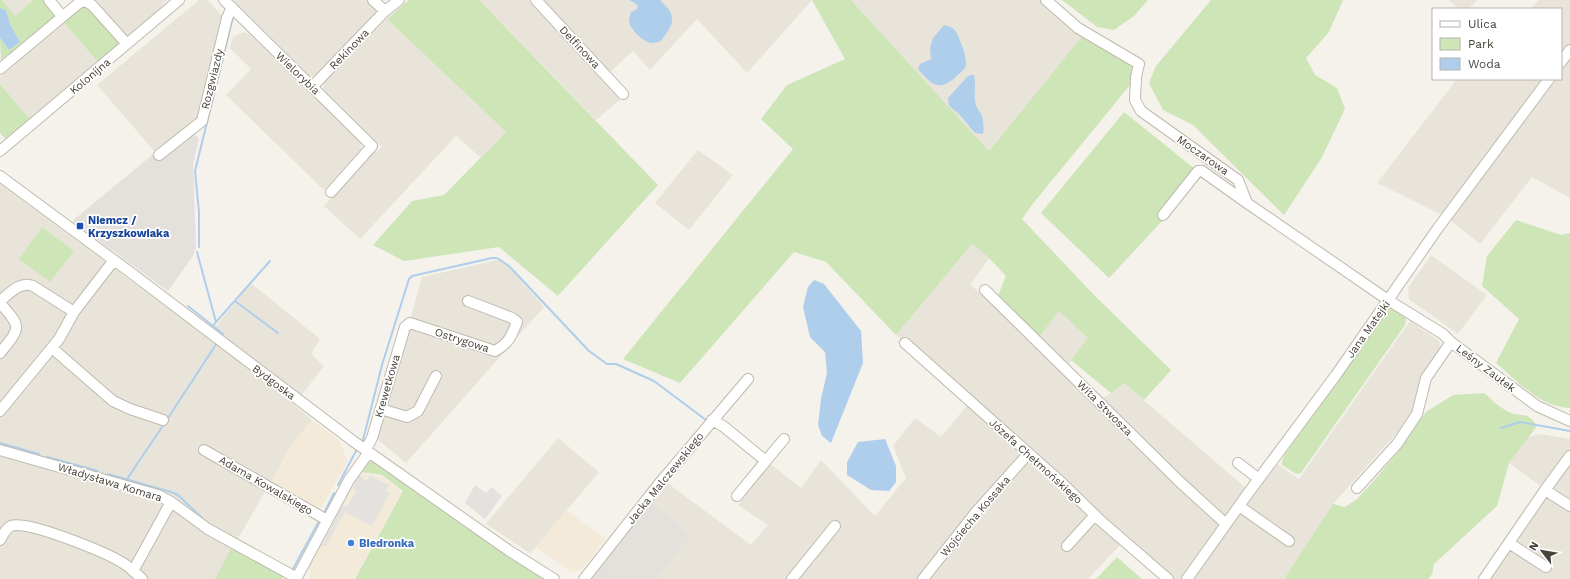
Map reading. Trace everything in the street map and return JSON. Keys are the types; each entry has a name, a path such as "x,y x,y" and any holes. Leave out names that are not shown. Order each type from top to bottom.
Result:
{"street":[{"path":"49,0 62,16"},
{"name":"Kolonijna","path":"0,151 179,0"},
{"path":"374,0 385,11"},
{"name":"Rekinowa","path":"312,87 385,11 399,0"},
{"name":"Delfinowa","path":"536,0 623,94"},
{"name":"Moczarowa","path":"1046,0 1078,28 1139,64 1136,77 1135,100 1141,111 1238,180 1247,203"},
{"path":"0,68 79,3 85,2 92,5 127,44"},
{"name":"Wielorybia","path":"228,4 372,146 331,192"},
{"name":"Rozgwiazdy","path":"159,155 202,121 227,18 228,4"},
{"path":"1562,61 1570,50"},
{"name":"Jana Matejki","path":"1187,579 1336,374 1438,228 1548,80"},
{"path":"1163,215 1198,171 1202,171 1388,300 1443,334 1451,342"},
{"name":"Bydgoska","path":"0,176 312,410 508,550 554,579"},
{"path":"0,411 52,348 74,312 114,260"},
{"path":"0,353 12,338 16,326 15,320 0,302 17,287 28,284 33,286 74,312"},
{"name":"Wita Stwosza","path":"985,290 1181,483 1226,524"},
{"name":"Ostrygowa","path":"410,323 495,351 505,345 517,322 512,318 468,301"},
{"name":"Krewetkowa","path":"296,578 367,450 381,409 402,333 405,327 410,323"},
{"name":"Leśny Zaułek","path":"1357,488 1397,444 1417,414 1426,378 1451,342 1537,406 1570,421"},
{"name":"Józefa Chełmońskiego","path":"905,343 1168,579"},
{"path":"52,348 113,402 163,420"},
{"path":"381,409 407,417 418,411 436,376"},
{"name":"Jacka Malczewskiego","path":"584,579 658,485 748,379"},
{"path":"712,420 723,426 766,460"},
{"path":"737,496 784,439"},
{"name":"Władysława Komara","path":"0,450 158,495 172,502 208,529 296,578"},
{"name":"Adama Kowalskiego","path":"204,450 328,520"},
{"name":"Wojciecha Kossaka","path":"923,579 976,512 1028,454"},
{"path":"1484,579 1570,456"},
{"path":"1238,463 1259,479"},
{"path":"1545,490 1570,506"},
{"path":"133,571 172,502"},
{"path":"1239,506 1289,541"},
{"path":"1068,546 1095,515"},
{"path":"0,540 6,529 12,525 27,525 82,544 123,563 142,579"},
{"path":"792,579 835,526"},
{"path":"1509,543 1546,567"}],"shaded area":[{"path":"2,0 33,0 15,16"},
{"path":"96,0 167,0 162,4 164,7 128,37"},
{"path":"199,0 208,0 224,18 198,117 155,152 97,85"},
{"path":"234,0 366,0 378,12 316,76 308,76 238,8 238,3"},
{"path":"479,0 530,0 622,98 596,120"},
{"path":"543,0 812,0 747,73 697,19 650,70 633,51 610,72"},
{"path":"851,0 1040,0 1068,26 1083,35 989,151"},
{"path":"1449,0 1477,0 1469,8 1458,8"},
{"path":"1538,0 1570,0 1570,198 1532,177 1480,244 1446,217 1377,183 1456,80 1562,80 1562,8 1532,8"},
{"path":"387,19 506,132 481,158 456,136 360,239 324,206 374,152 378,151 382,147 324,91 323,83"},
{"path":"64,23 98,62 30,119 0,84 0,77"},
{"path":"243,32 249,34 361,142 361,149 324,190 226,95 251,69 230,48 233,37"},
{"path":"185,128 199,138 193,164 196,247 193,256 168,291 72,221"},
{"path":"698,150 733,175 689,230 655,203"},
{"path":"0,184 207,337 251,283 320,339 311,354 324,366 294,405 312,420 293,443 215,579 0,579"},
{"path":"972,244 989,258 970,285 1015,319 1028,334 1040,336 1059,311 1089,338 1068,365 1101,400 1124,383 1248,490 1273,461 1299,479 1410,321 1439,341 1441,349 1423,373 1411,417 1333,504 1284,579 1168,579 1124,541 1088,579 656,579 692,535 651,501 666,482 751,545 768,525 738,505 769,463 801,488 821,460 875,516 906,478 893,446 915,418 941,437 970,402 896,335"},
{"path":"1431,255 1487,295 1458,334 1409,299 1408,288"},
{"path":"502,259 544,307 406,463 377,439 422,277"},
{"path":"312,420 338,439 348,461 319,512 269,485 293,443"},
{"path":"1541,434 1570,439 1570,448 1542,487 1509,463 1528,437"},
{"path":"558,438 599,472 530,553 486,524"},
{"path":"1570,464 1570,579 1484,579"},
{"path":"360,473 382,476 402,492 354,579 311,579 309,578 310,565"},
{"path":"370,475 389,485 385,491 390,493 372,526 345,512 326,546 321,547 342,506 348,506 356,491 353,488 359,476 367,481"},
{"path":"475,485 486,493 492,487 502,496 485,519 465,503"},
{"path":"651,501 692,535 656,579 588,579"},
{"path":"566,510 606,539 581,570 571,572 536,547"}],"green space":[{"path":"0,0 2,0 15,16 33,0 44,0 54,13 54,17 1,62 0,38 9,50 20,42 10,24 6,10 0,8"},
{"path":"409,0 479,0 658,185 558,296 499,247 404,261 373,245 412,201 444,195 506,132 387,19"},
{"path":"812,0 851,0 989,151 1083,35 1133,67 1130,85 1022,219 1095,296 1171,370 1144,400 1124,383 1111,393 1071,360 1088,338 1059,311 1040,336 997,298 1006,276 989,258 972,244 896,335 826,262 794,252 680,383 623,359 793,149 761,119 787,85 845,59"},
{"path":"1062,0 1148,0 1134,16 1114,30 1097,27"},
{"path":"1211,0 1343,0 1329,32 1306,58 1315,75 1337,88 1345,109 1321,159 1284,215 1193,125 1163,110 1149,83 1156,66"},
{"path":"81,6 86,6 120,42 98,62 64,23 64,20"},
{"path":"0,84 30,119 6,140 0,133"},
{"path":"1124,112 1195,169 1165,218 1109,278 1041,213"},
{"path":"1516,220 1561,235 1570,233 1570,408 1559,407 1539,399 1496,363 1519,319 1482,286 1487,256"},
{"path":"42,227 74,251 50,282 19,259"},
{"path":"1393,308 1401,312 1406,319 1405,325 1301,473 1296,474 1282,465 1285,454 1388,310"},
{"path":"1484,393 1507,411 1527,416 1537,426 1509,463 1497,506 1434,564 1432,574 1429,579 1284,579 1333,504 1345,507 1357,499 1398,452 1426,412 1453,395"},
{"path":"373,461 548,579 355,579 403,491 382,475 361,472 369,462"},
{"path":"232,547 284,576 282,579 215,579"},
{"path":"1117,557 1142,579 1096,579"}],"water":[{"path":"629,0 660,0 670,11 672,16 671,25 661,41 652,43 648,42 634,31 629,19 631,12 636,10 638,6"},
{"path":"0,8 6,10 10,24 20,42 9,50 0,38"},
{"path":"944,25 955,30 963,49 966,64 965,68 950,82 936,85 931,83 918,69 920,64 931,59 930,48 933,38"},
{"path":"974,75 975,101 982,117 984,126 983,134 975,133 959,114 949,106 948,98 968,76"},
{"path":"814,280 824,284 861,331 863,363 831,443 822,436 818,425 821,399 827,373 825,352 810,337 803,307 808,287"},
{"path":"885,439 896,466 896,482 889,491 871,490 847,475 847,462 858,442"}],"waterway":[{"path":"199,247 199,212 195,171 233,17"},
{"path":"197,252 216,322 213,326 223,334"},
{"path":"363,440 382,365 409,279 412,276 492,258 497,258 509,266 589,351 607,364 616,364 654,381 706,420"},
{"path":"216,322 270,261"},
{"path":"235,301 278,333"},
{"path":"188,306 213,326"},
{"path":"166,421 217,343"},
{"path":"1501,428 1520,422 1570,431"},
{"path":"127,479 164,424"},
{"path":"0,443 39,454"},
{"path":"338,485 357,449"},
{"path":"47,457 98,471"},
{"path":"108,474 178,495 202,518"},
{"path":"324,513 334,493"},
{"path":"293,569 318,523"}],"place":[{"name":"Niemcz / Krzyszkowiaka","path":"80,226"},
{"name":"Biedronka","path":"351,543"}]}
